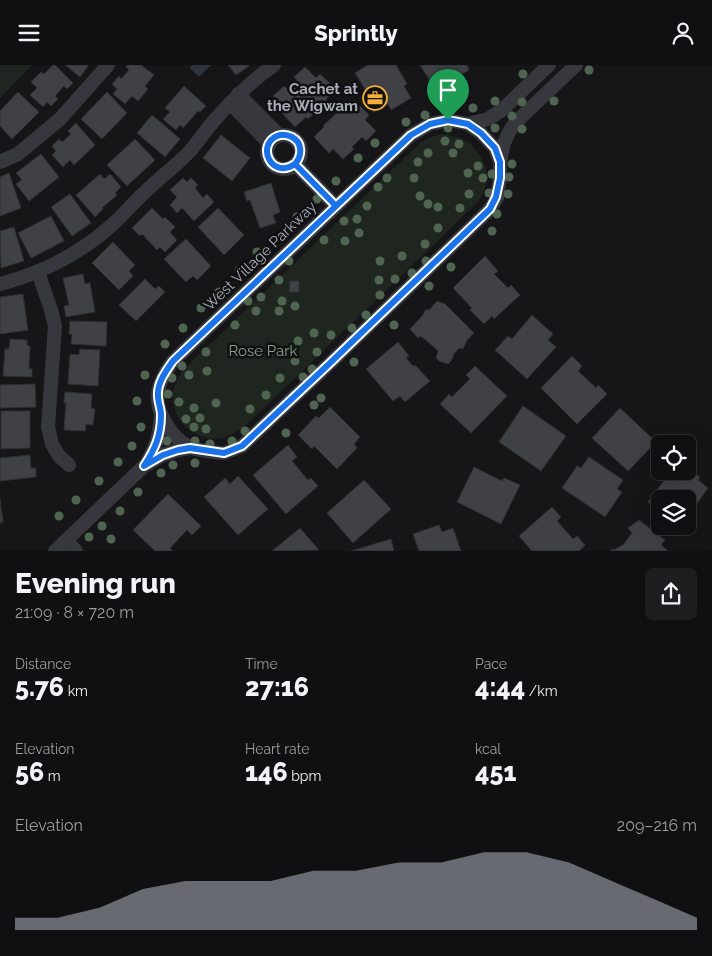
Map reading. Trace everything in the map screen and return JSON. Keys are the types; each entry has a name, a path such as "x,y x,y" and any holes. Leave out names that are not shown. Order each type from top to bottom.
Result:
{"street":[{"path":"0,162 18,154 60,119 108,65"},
{"path":"0,284 38,272 73,254 93,241 190,151 234,98 274,65"},
{"name":"West Village Parkway","path":"55,551 71,546 144,466 154,450 159,437 161,415 158,394 164,374 173,361 411,135 430,124 448,120 468,124 488,119 502,110 550,65 563,77"},
{"name":"West Village Parkway","path":"144,466 163,455 178,450 190,448 224,453 242,446 490,209 496,197 500,178 503,142 508,131 576,65"},
{"path":"234,98 274,139"},
{"path":"468,124 481,133 495,148 500,162"},
{"path":"284,135 295,139 300,149 300,154 299,160 295,164 285,169 275,166 270,162 267,152 274,139 284,135"},
{"path":"295,164 336,206"},
{"path":"38,272 55,326 48,427 52,444 59,456 69,465"},
{"path":"161,415 169,430 190,448"}],"green space":[{"path":"0,65 32,65 0,98"},
{"name":"Rose Park","path":"442,134 464,140 475,148 483,160 487,180 485,189 478,202 244,427 226,437 213,439 194,433 186,427 175,411 173,401 173,391 183,370 420,143"}],"shaded area":[{"path":"192,65 211,65 199,77 190,68"}],"building":[{"path":"53,65 73,83 67,89 64,86 55,96 58,99 51,106 47,102 43,107 30,95 37,88 31,82 41,72 44,74"},
{"path":"65,65 87,65 88,66 80,77"},
{"path":"127,65 141,65 154,75 145,86 148,89 138,101 132,96 125,104 113,94 117,89 112,84 119,76 121,79 129,70 126,67"},
{"path":"228,65 248,65 249,66 236,75"},
{"path":"368,65 396,65 407,84 404,86 411,98 391,110 388,104 374,112 366,100 370,97 355,73"},
{"path":"420,65 467,65 469,70 456,78 459,83 439,94"},
{"path":"305,67 316,78 320,74 336,89 308,119 306,117 295,127 280,111 285,107 273,96 284,86 288,90 297,80 294,77"},
{"path":"184,86 206,106 200,112 198,111 183,128 180,125 176,130 163,119 170,112 165,108"},
{"path":"18,92 39,112 12,139 0,126 0,111"},
{"path":"107,92 127,113 102,139 81,119"},
{"path":"354,100 369,115 365,120 376,131 366,141 362,137 352,147 354,149 343,159 333,149 329,153 314,137 342,108 344,110"},
{"path":"152,115 180,139 165,157 137,133"},
{"path":"76,123 95,145 74,165 70,160 63,167 52,155 56,151 52,146 59,139 62,142 71,134 68,131"},
{"path":"221,135 250,158 232,181 203,158"},
{"path":"135,139 155,160 127,186 107,165"},
{"path":"41,154 59,177 29,201 16,184 22,180 16,173"},
{"path":"9,173 21,208 0,216 0,177"},
{"path":"100,174 104,179 110,174 121,187 115,193 117,195 95,217 76,195"},
{"path":"183,178 187,182 191,178 198,185 195,188 203,198 207,194 214,202 194,221 182,208 177,213 170,205 177,197 170,190"},
{"path":"271,183 280,212 273,215 276,223 260,228 250,200 247,201 244,192"},
{"path":"70,194 91,223 72,236 51,207"},
{"path":"152,208 175,227 170,232 177,240 165,252 160,247 157,250 142,234 140,236 132,228"},
{"path":"218,208 244,235 224,255 198,227"},
{"path":"51,216 64,241 31,258 18,233"},
{"path":"14,227 24,261 1,268 0,231"},
{"path":"186,239 211,266 197,280 193,276 186,282 164,259"},
{"path":"113,242 135,265 129,271 133,276 119,290 92,263"},
{"path":"485,256 498,271 494,274 508,288 511,285 520,295 494,319 492,316 484,324 453,288"},
{"path":"83,274 85,284 90,283 95,312 66,317 64,306 69,305 63,278"},
{"path":"145,279 155,289 159,286 165,292 136,321 119,305"},
{"path":"290,281 299,281 299,292 289,292"},
{"path":"23,294 28,330 0,334 0,297"},
{"path":"437,301 445,304 474,333 467,340 463,349 459,348 448,364 439,361 436,358 438,351 420,336 418,338 410,329 426,309 429,310"},
{"path":"532,315 553,334 548,340 556,347 527,379 495,350 508,336 512,339"},
{"path":"70,321 107,322 106,346 71,344 72,334 69,334"},
{"path":"10,339 27,340 27,345 30,346 29,369 32,369 32,377 3,376 5,349 9,349"},
{"path":"398,342 409,356 406,358 430,381 405,402 400,396 393,401 366,369"},
{"path":"80,349 100,350 98,386 68,384 70,354 79,355"},
{"path":"572,356 582,366 578,371 596,388 598,385 607,394 577,424 541,388"},
{"path":"475,366 507,396 471,433 440,404 449,394 452,397 470,379 466,375"},
{"path":"35,384 36,407 0,408 0,385"},
{"path":"65,392 92,394 91,408 95,409 93,425 86,424 85,431 64,430"},
{"path":"523,406 566,436 541,471 499,442"},
{"path":"330,407 360,437 354,444 357,448 337,469 314,446 312,449 298,435 316,416 319,418"},
{"path":"620,408 651,437 651,447 628,471 592,438"},
{"path":"1,411 30,411 30,448 1,449"},
{"path":"288,445 297,457 292,461 308,480 311,478 318,486 286,514 253,475"},
{"path":"30,455 31,468 36,468 36,477 0,481 0,458"},
{"path":"589,457 623,480 617,489 622,492 605,517 562,488 577,466 581,468"},
{"path":"474,467 502,481 504,478 520,485 501,524 457,502"},
{"path":"696,474 700,477 698,480 708,488 696,505 696,490 657,490 664,480 696,480"},
{"path":"238,476 268,509 238,535 204,497 225,478 230,484"},
{"path":"364,480 391,509 353,543 327,513"},
{"path":"168,494 201,526 192,535 187,530 170,548 173,551 155,551 133,530"},
{"path":"0,499 3,522 0,523"},
{"path":"552,507 561,517 557,521 573,539 577,536 585,545 579,551 532,551 519,536"},
{"path":"639,520 651,529 651,535 658,535 665,540 661,545 668,551 611,551 624,544 632,533 628,528"},
{"path":"439,525 442,532 453,528 461,551 419,551 413,534"},
{"path":"300,528 319,550 272,551"},
{"path":"391,539 394,551 351,551"}],"place":[{"name":"Cachet at the Wigwam","path":"375,98"}],"route":[{"path":"448,120 430,124 411,135 336,206 295,164 299,160 300,154 300,149 295,139 290,136 279,135 270,142 267,152 270,162 275,166 285,169 295,164 326,196 336,206 173,361 164,374 158,394 161,415 159,437 154,450 144,466 163,455 178,450 190,448 224,453 242,446 490,209 496,197 500,178 500,162 495,148 481,133 468,124 448,120"}]}
